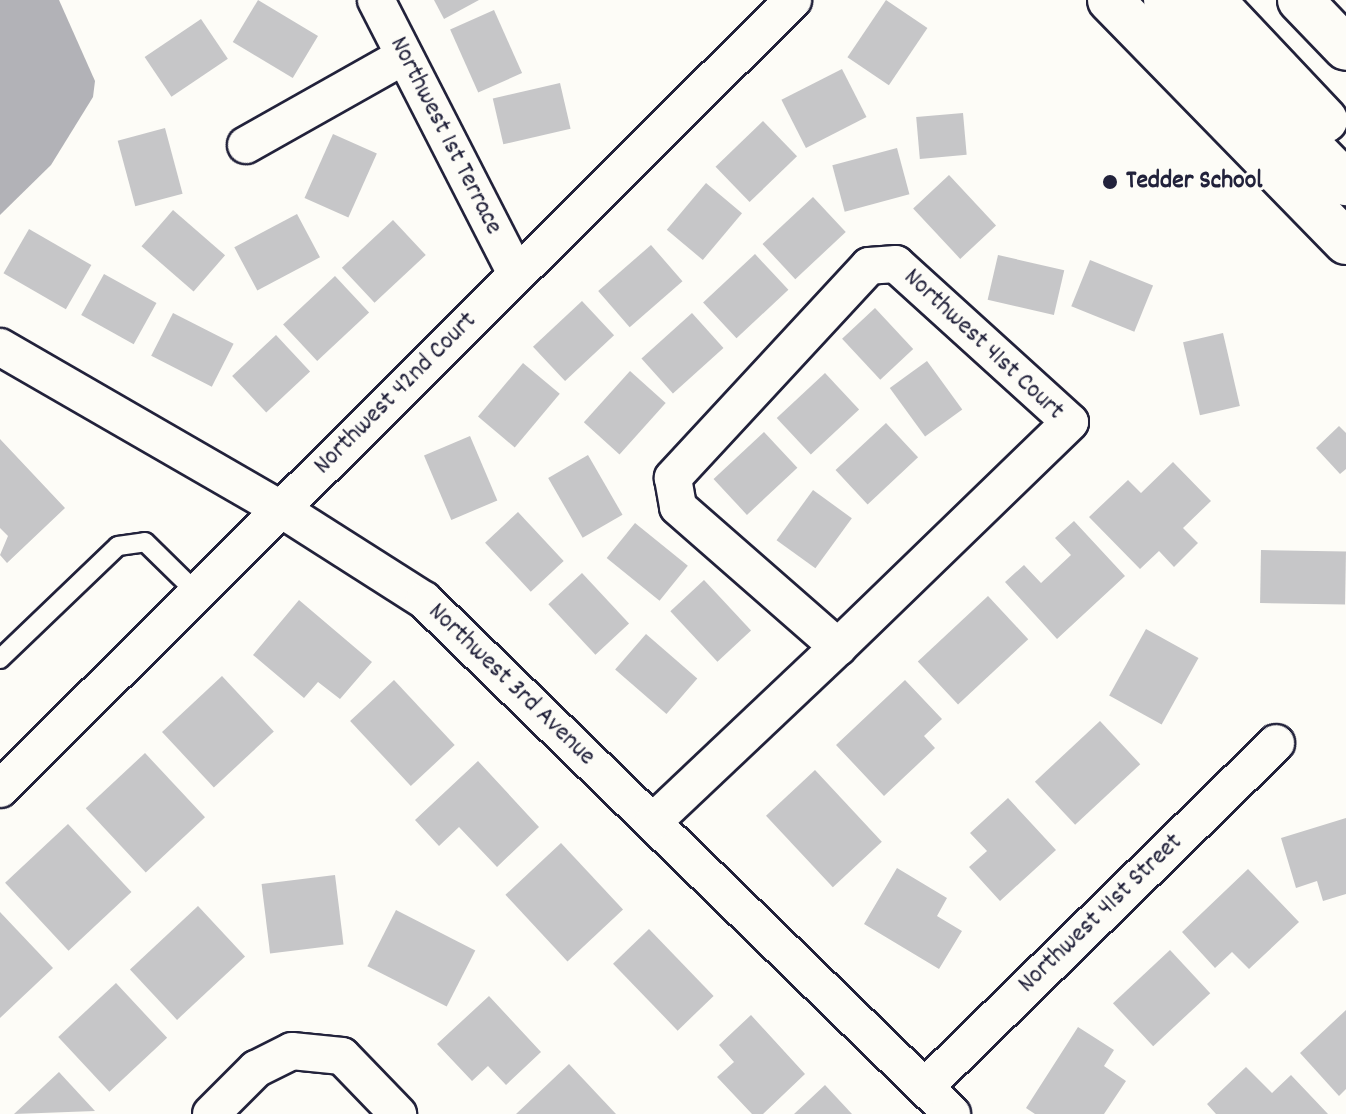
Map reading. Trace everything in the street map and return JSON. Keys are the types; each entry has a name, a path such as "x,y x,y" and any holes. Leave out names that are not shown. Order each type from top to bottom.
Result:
{"highway":[{"path":"1110,0 1346,242"},
{"path":"1166,0 1346,183"},
{"path":"1212,0 1346,142"},
{"path":"1300,0 1346,48"}],"street":[{"name":"Northwest 1st Terrace","path":"376,0 515,272"},
{"name":"Northwest 42nd Court","path":"6,771 197,593 515,272 793,0"},
{"path":"246,145 404,56"},
{"name":"Northwest 41st Court","path":"653,822 838,647 1070,422 896,264 869,266 673,478 678,507 838,647"},
{"name":"Northwest 3rd Avenue","path":"0,347 281,509 424,600 952,1114"},
{"name":"Northwest 41st Street","path":"926,1086 1276,743"},
{"path":"211,1114 256,1069 292,1051 342,1056 398,1114"}],"lane":[{"path":"0,659 118,546 145,542 197,593"}],"shaded area":[{"path":"0,0 59,0 95,81 93,97 51,165 0,215"}],"building":[{"path":"258,0 318,36 293,78 233,42"},
{"path":"434,0 479,0 444,19"},
{"path":"886,0 927,28 889,85 847,57"},
{"path":"494,10 522,73 478,93 450,30"},
{"path":"201,19 228,59 171,97 145,57"},
{"path":"842,69 867,117 806,148 781,100"},
{"path":"560,83 571,129 503,144 493,99"},
{"path":"963,113 967,155 920,159 916,117"},
{"path":"763,121 797,156 750,202 716,167"},
{"path":"165,128 183,194 135,206 118,141"},
{"path":"333,134 377,154 348,217 305,198"},
{"path":"897,148 909,194 845,212 832,165"},
{"path":"949,175 996,225 960,259 913,208"},
{"path":"706,183 742,213 703,260 667,230"},
{"path":"813,197 846,232 795,279 763,244"},
{"path":"173,210 225,255 194,291 142,246"},
{"path":"297,214 320,257 257,291 234,247"},
{"path":"393,220 426,255 375,303 342,268"},
{"path":"29,229 91,265 66,309 4,273"},
{"path":"651,245 682,281 630,327 598,291"},
{"path":"755,254 788,290 736,338 703,302"},
{"path":"998,255 1064,270 1054,315 988,300"},
{"path":"1090,260 1153,285 1134,332 1071,306"},
{"path":"104,274 156,303 134,344 81,315"},
{"path":"335,276 369,313 317,361 283,324"},
{"path":"582,301 614,335 565,381 533,347"},
{"path":"875,308 913,349 880,380 842,339"},
{"path":"173,313 234,344 212,387 151,356"},
{"path":"692,313 723,348 673,393 641,359"},
{"path":"1223,333 1240,406 1200,415 1183,342"},
{"path":"276,335 310,372 266,412 232,376"},
{"path":"927,361 962,410 925,437 890,388"},
{"path":"523,363 560,394 515,447 478,417"},
{"path":"630,371 666,403 620,454 584,422"},
{"path":"825,373 859,410 811,455 777,418"},
{"path":"886,423 918,457 868,504 836,470"},
{"path":"1339,426 1346,433 1346,469 1340,474 1316,448"},
{"path":"764,432 797,468 747,515 714,479"},
{"path":"470,436 497,500 451,520 424,456"},
{"path":"0,439 65,508 7,563 0,555 8,536 0,528"},
{"path":"588,455 622,515 583,538 548,478"},
{"path":"1173,462 1211,501 1183,528 1198,543 1174,567 1159,551 1140,569 1089,517 1128,480 1141,493"},
{"path":"813,490 852,518 815,568 777,540"},
{"path":"518,512 564,561 531,592 485,543"},
{"path":"1074,521 1125,576 1057,639 1005,582 1024,565 1041,583 1071,555 1055,538"},
{"path":"635,523 688,566 660,601 607,558"},
{"path":"1261,550 1346,551 1345,604 1260,603"},
{"path":"582,573 629,623 595,655 548,604"},
{"path":"704,580 751,630 717,662 670,611"},
{"path":"988,596 1028,639 958,705 918,661"},
{"path":"299,600 372,662 340,699 318,682 304,698 253,655"},
{"path":"1146,629 1198,658 1162,725 1109,695"},
{"path":"646,634 697,679 666,714 615,669"},
{"path":"222,676 274,732 214,788 162,732"},
{"path":"394,680 455,745 411,786 350,721"},
{"path":"905,680 942,719 924,736 935,748 884,796 836,745"},
{"path":"1100,721 1140,764 1075,825 1035,782"},
{"path":"145,753 205,817 146,873 86,808"},
{"path":"478,761 539,827 497,867 459,827 439,846 415,820"},
{"path":"815,770 882,842 833,887 766,816"},
{"path":"1008,798 1056,850 1000,901 969,867 987,851 970,833"},
{"path":"1346,818 1346,894 1323,901 1317,881 1296,888 1281,838"},
{"path":"68,824 131,892 69,951 5,883"},
{"path":"561,843 623,910 567,961 505,895"},
{"path":"897,868 947,898 937,916 962,931 939,969 864,924"},
{"path":"1248,869 1299,922 1249,969 1232,952 1215,968 1182,932"},
{"path":"335,875 344,944 270,953 262,884"},
{"path":"198,906 245,956 177,1020 130,969"},
{"path":"396,910 475,950 447,1007 367,966"},
{"path":"0,912 53,968 0,1018"},
{"path":"649,929 714,996 678,1031 613,964"},
{"path":"1170,950 1210,993 1153,1046 1113,1003"},
{"path":"116,983 167,1038 109,1092 58,1037"},
{"path":"489,996 541,1052 506,1085 488,1066 472,1081 437,1044"},
{"path":"1346,1010 1346,1089 1339,1096 1300,1053"},
{"path":"751,1015 805,1074 763,1114 752,1114 717,1077 734,1062 719,1045"},
{"path":"1078,1027 1114,1050 1104,1066 1126,1081 1104,1114 1035,1114 1026,1108"},
{"path":"569,1064 616,1114 516,1114"},
{"path":"1246,1067 1272,1093 1291,1075 1328,1114 1216,1114 1207,1104"},
{"path":"59,1072 95,1111 14,1114"},
{"path":"825,1085 852,1114 794,1114"}],"place":[{"name":"Tedder School","path":"1110,182"}]}
